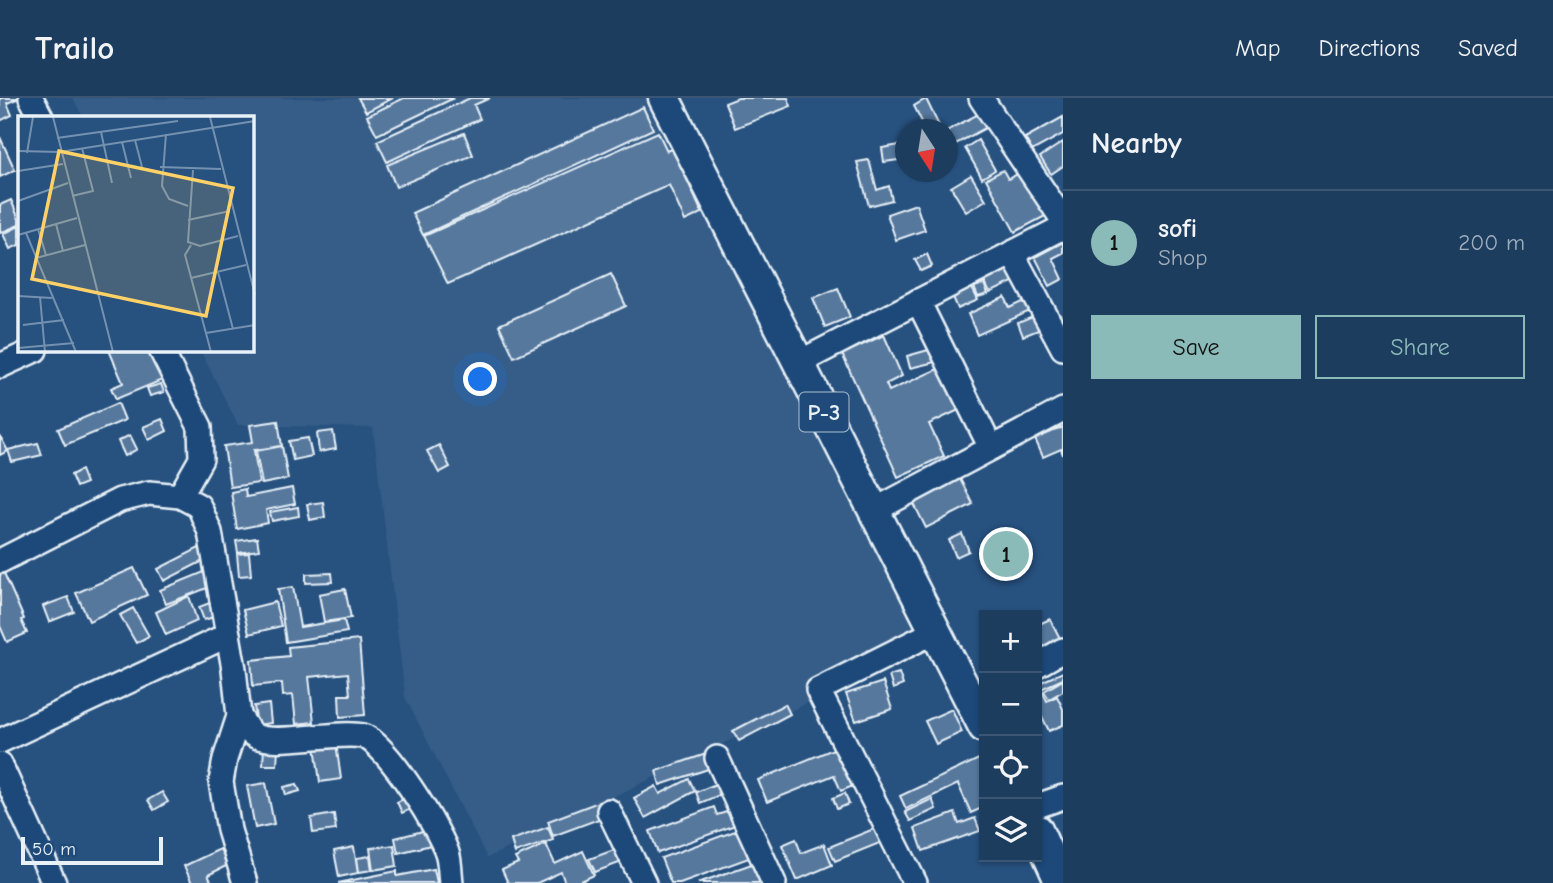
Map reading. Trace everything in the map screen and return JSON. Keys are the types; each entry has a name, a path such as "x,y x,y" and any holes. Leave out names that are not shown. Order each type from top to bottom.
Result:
{"main road":[{"name":"P-3","path":"664,98 936,631 979,706"},
{"path":"1042,842 1057,880"}],"street":[{"path":"31,98 40,116"},
{"path":"981,98 1063,220"},
{"path":"798,363 1063,227"},
{"path":"1012,253 1063,348"},
{"path":"918,301 991,448"},
{"path":"0,366 31,352"},
{"path":"162,352 200,426 201,458 180,496"},
{"path":"876,510 1063,410"},
{"path":"0,561 120,500 149,494 180,496 199,506 211,532 239,716 225,759 222,782 229,830 245,883"},
{"path":"915,883 818,690 936,631"},
{"path":"0,741 228,635"},
{"path":"1042,662 1063,650"},
{"path":"239,716 252,734 267,739 365,736 380,747 422,805 448,854 451,883"},
{"path":"717,758 774,883"},
{"path":"0,764 54,883"},
{"path":"1042,804 1063,797"},
{"path":"609,811 644,883"}],"shaded area":[{"path":"73,98 666,98 931,643 487,858 405,697 373,428 238,425 201,352 254,352 254,116 82,116"}],"building":[{"path":"0,98 19,98 7,103 12,115 0,121"},
{"path":"358,98 393,98 366,112"},
{"path":"404,98 454,98 377,135 367,116"},
{"path":"470,98 490,98 474,105 480,119 387,162 377,141"},
{"path":"738,98 788,98 791,106 735,128 725,103"},
{"path":"926,99 936,119 920,119 914,106"},
{"path":"643,107 653,129 423,235 412,213"},
{"path":"984,111 991,125 958,143 958,125"},
{"path":"1063,117 1063,134 1032,151 1025,138"},
{"path":"658,132 667,151 673,148 702,213 685,221 669,185 448,284 424,236"},
{"path":"464,133 473,155 396,187 387,165"},
{"path":"0,137 15,170 0,177"},
{"path":"978,140 995,170 982,178 965,148"},
{"path":"1063,142 1063,166 1051,174 1040,157"},
{"path":"895,146 895,160 884,162 882,148"},
{"path":"869,160 877,190 889,186 892,200 869,206 857,162"},
{"path":"1027,169 1051,213 1015,232 986,179 1003,170 1008,179"},
{"path":"971,175 986,200 966,212 951,187"},
{"path":"11,200 18,217 18,225 0,233 0,205"},
{"path":"916,204 925,230 896,240 887,214"},
{"path":"18,226 18,245 10,249 3,234"},
{"path":"1063,242 1063,253 1053,258 1063,279 1050,286 1035,257"},
{"path":"927,254 932,266 921,271 915,260"},
{"path":"1014,267 1019,279 990,293 984,281"},
{"path":"611,274 626,306 514,357 499,325"},
{"path":"984,284 988,294 978,297 974,287"},
{"path":"838,288 850,317 825,327 813,298"},
{"path":"972,288 978,300 958,309 953,297"},
{"path":"1005,297 1010,308 1025,301 1030,311 977,335 968,314"},
{"path":"1035,316 1041,329 1023,336 1018,323"},
{"path":"884,335 902,376 886,384 889,391 942,367 959,410 929,424 944,456 898,477 842,354"},
{"path":"932,349 935,362 910,368 907,356"},
{"path":"110,352 159,352 167,378 116,399 111,388 123,383"},
{"path":"161,384 164,392 150,396 147,388"},
{"path":"118,403 125,420 65,445 58,429"},
{"path":"162,419 167,431 149,440 143,427"},
{"path":"278,421 282,446 254,450 259,483 230,487 224,446 253,442 250,425"},
{"path":"1063,427 1063,455 1061,449 1043,457 1035,439"},
{"path":"333,431 336,449 319,452 317,433"},
{"path":"130,435 137,449 125,456 118,441"},
{"path":"0,436 8,451 0,455"},
{"path":"308,438 312,456 293,460 289,441"},
{"path":"38,443 42,455 12,462 8,450"},
{"path":"439,445 450,467 439,473 427,451"},
{"path":"282,446 288,479 262,484 256,451"},
{"path":"81,470 86,483 76,487 71,475"},
{"path":"960,479 973,504 926,528 913,502"},
{"path":"292,488 295,504 266,510 268,523 237,529 231,492 245,489 246,497"},
{"path":"323,502 325,517 310,520 307,504"},
{"path":"298,507 299,516 272,521 270,512"},
{"path":"962,534 969,551 956,557 949,540"},
{"path":"257,538 259,550 238,553 236,541"},
{"path":"199,548 205,560 164,581 158,569"},
{"path":"249,553 251,575 239,576 237,554"},
{"path":"134,568 147,595 89,621 76,593"},
{"path":"204,572 210,587 166,604 160,590"},
{"path":"4,573 24,619 21,620 27,633 7,642 0,626 0,575"},
{"path":"332,573 333,582 306,583 306,574"},
{"path":"293,587 300,627 344,620 347,632 286,642 278,589"},
{"path":"345,589 351,618 324,622 319,594"},
{"path":"189,596 197,621 166,635 156,612"},
{"path":"68,597 74,612 49,622 43,606"},
{"path":"212,602 217,616 204,620 199,607"},
{"path":"275,602 281,626 249,634 243,610"},
{"path":"133,608 149,636 136,643 120,615"},
{"path":"1050,619 1063,644 1042,654 1042,623"},
{"path":"359,640 365,715 340,717 339,695 350,695 348,673 309,677 314,722 296,724 293,695 283,696 282,683 253,686 251,660 289,656 288,647"},
{"path":"1063,672 1063,679 1042,689 1042,682"},
{"path":"899,673 903,685 893,689 889,676"},
{"path":"1063,680 1063,691 1049,699 1044,691"},
{"path":"883,682 892,709 856,721 846,694"},
{"path":"1042,691 1047,701 1057,696 1063,709 1063,725 1049,731 1042,716"},
{"path":"269,704 271,723 257,725 254,706"},
{"path":"785,704 790,714 739,741 733,731"},
{"path":"952,709 962,732 936,744 925,721"},
{"path":"336,743 341,779 320,782 315,746"},
{"path":"264,747 278,748 277,765 263,765"},
{"path":"838,747 853,786 841,791 834,775 767,802 758,780"},
{"path":"709,753 714,767 660,785 656,771"},
{"path":"979,759 979,809 971,813 958,784 906,809 900,796"},
{"path":"689,779 695,791 645,818 634,798 656,786 660,794"},
{"path":"723,781 727,792 700,803 696,792"},
{"path":"266,783 274,824 255,828 247,786"},
{"path":"297,784 300,791 286,795 284,787"},
{"path":"162,792 168,802 154,810 148,800"},
{"path":"845,793 849,804 837,809 833,798"},
{"path":"410,796 415,807 402,813 397,802"},
{"path":"932,799 936,809 910,821 905,812"},
{"path":"601,801 607,816 553,836 548,821"},
{"path":"714,807 717,815 736,809 741,823 658,853 650,831"},
{"path":"955,813 959,824 975,818 979,831 923,851 915,828"},
{"path":"334,814 336,830 313,833 311,818"},
{"path":"881,826 887,840 835,861 829,847"},
{"path":"548,827 553,840 515,853 511,840"},
{"path":"746,827 757,855 680,883 671,883 661,858"},
{"path":"427,830 431,845 398,853 395,838"},
{"path":"796,839 801,853 824,844 832,865 797,880 782,845"},
{"path":"546,844 555,864 583,851 594,875 577,883 565,883 561,872 537,883 508,883 502,870 518,863 515,858"},
{"path":"394,845 397,866 373,870 370,848"},
{"path":"625,846 630,859 595,872 589,859"},
{"path":"354,847 358,873 339,877 334,851"},
{"path":"220,849 228,865 208,875 212,883 192,883 184,866"},
{"path":"370,856 372,870 359,872 357,858"},
{"path":"760,861 768,883 698,883"},
{"path":"434,869 437,883 338,883 397,871 397,876"}],"place":[{"name":"sofi","path":"1006,554"}]}
